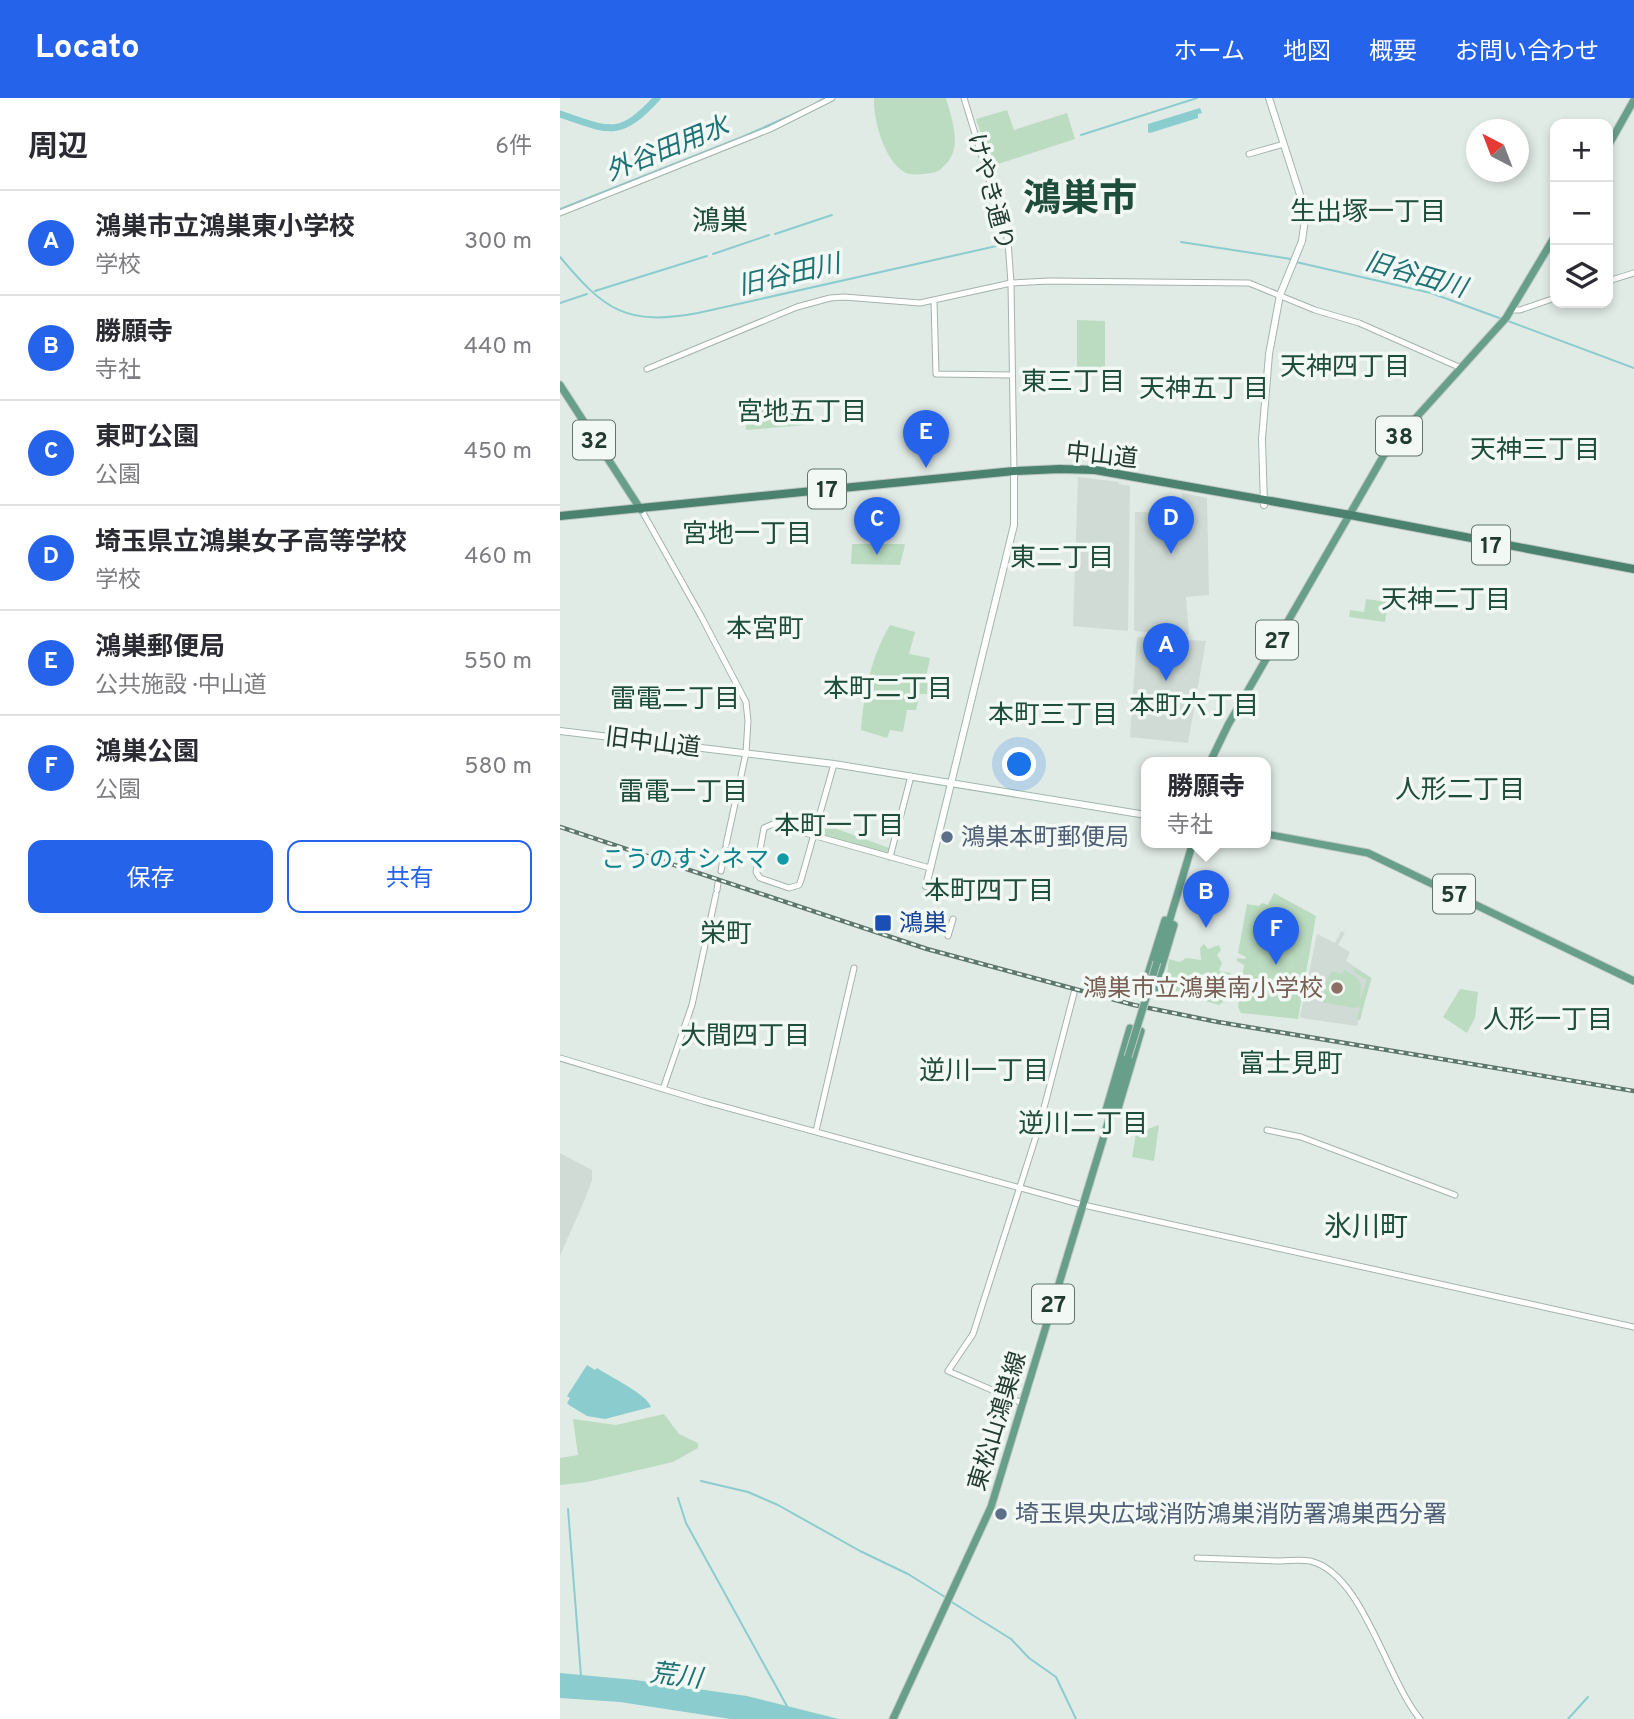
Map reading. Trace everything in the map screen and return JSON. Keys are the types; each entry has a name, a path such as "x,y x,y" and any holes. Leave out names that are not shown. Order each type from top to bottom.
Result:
{"highway":[{"name":"中山道","path":"560,518 1014,473 1060,469 1095,470 1634,571"}],"main road":[{"path":"1265,502 1262,439 1272,329 1280,295 1301,241 1305,219 1302,201 1269,98"},
{"path":"1613,137 1634,100"},
{"name":"38","path":"1349,517 1388,450 1512,310 1550,245"},
{"name":"32","path":"560,384 641,509"},
{"name":"けやき通り","path":"926,886 1014,525 1014,473"},
{"name":"27","path":"1212,757 1228,725 1349,517"},
{"name":"旧中山道","path":"560,731 834,764 1141,814"},
{"name":"57","path":"1271,835 1368,853 1634,981"},
{"name":"東松山鴻巣線","path":"893,1719 991,1507 1191,848"},
{"path":"1143,990 1165,920 1174,925 1154,992"},
{"path":"1130,1028 1106,1110 1110,1115 1117,1112 1142,1031"}],"street":[{"path":"560,213 770,129 832,98"},
{"name":"けやき通り","path":"964,98 1006,229 1011,283 1014,473"},
{"path":"1250,154 1284,144"},
{"path":"1613,279 1634,273"},
{"path":"647,369 797,307 830,298 912,303 934,301 1011,283 1049,281 1244,282 1315,310 1359,323 1461,368"},
{"path":"1512,310 1550,300"},
{"path":"934,301 937,375 1012,374"},
{"path":"641,509 742,693 748,711 746,753 721,871"},
{"path":"834,764 813,836 801,880 796,887 789,888 758,876 756,872 766,826 773,824 813,836 930,868"},
{"path":"890,857 911,776"},
{"path":"663,1089 692,1005 717,889"},
{"path":"948,936 953,919"},
{"path":"816,1131 854,968"},
{"path":"1022,1403 948,1371 973,1335 1042,1118 1074,993"},
{"path":"560,1058 1083,1205 1634,1326"},
{"path":"1267,1130 1301,1137 1455,1195"},
{"path":"1197,1559 1302,1560 1334,1572 1350,1591 1403,1697 1420,1719"}],"shaded area":[{"path":"1078,477 1130,486 1128,631 1073,626"},
{"path":"1182,493 1207,498 1209,595 1186,597 1189,635 1134,631 1135,512 1182,513"},
{"path":"1137,637 1206,641 1188,743 1130,737"},
{"name":"鴻巣市立鴻巣南小学校","path":"1341,931 1345,933 1338,945 1350,952 1346,961 1372,978 1357,1026 1300,1016 1317,934 1335,943"},
{"path":"560,1153 592,1170 592,1181 560,1256"}],"green space":[{"path":"874,98 946,98 955,142 954,150 945,165 935,172 917,174 904,172 897,166 881,138 875,117"},
{"path":"1007,110 1014,130 1067,113 1075,139 992,166 976,119"},
{"path":"1077,320 1105,321 1105,371 1077,371"},
{"path":"803,402 805,425 746,430 745,408"},
{"path":"852,544 905,545 900,565 851,564"},
{"path":"1366,599 1388,602 1385,622 1349,617 1350,610 1364,612"},
{"path":"890,625 915,632 909,654 930,658 925,682 929,683 927,694 920,694 916,710 907,710 903,732 890,730 887,738 861,730 870,676 883,637"},
{"path":"819,816 829,820 837,829 892,849 890,857 813,836"},
{"path":"1274,893 1316,916 1298,1019 1241,1013 1238,1007 1244,965 1237,961 1237,958 1246,957 1238,953 1247,904 1268,905"},
{"path":"1204,944 1208,949 1219,945 1221,950 1217,955 1222,963 1219,971 1231,973 1223,1002 1219,1005 1165,989 1169,959 1180,962 1186,958 1201,960 1200,948"},
{"path":"1353,967 1371,978 1360,1020 1357,1018 1359,1005 1356,1008 1322,1002 1327,979 1332,971 1342,974 1344,970 1360,982 1360,1000 1367,980 1354,972"},
{"path":"1460,989 1478,992 1475,1018 1467,1033 1443,1017"},
{"path":"1159,1125 1154,1161 1132,1157 1136,1133"},
{"path":"664,1414 679,1434 698,1443 698,1448 673,1462 587,1482 560,1485 560,1458 578,1455 573,1419 616,1425"}],"water":[{"path":"1200,108 1202,113 1198,114 1198,118 1148,132 1148,124"},
{"path":"587,1365 636,1391 651,1407 605,1419 587,1416 569,1405 567,1403 570,1398 567,1396"},
{"path":"560,1673 635,1680 747,1696 839,1719 731,1719 620,1702 560,1698"}],"waterway":[{"path":"560,114 613,128 633,120 657,98"},
{"name":"外谷田用水","path":"813,105 824,98"},
{"path":"1081,135 1197,98"},
{"name":"外谷田用水","path":"560,209 742,137 805,109"},
{"path":"775,234 832,215"},
{"path":"713,254 769,235"},
{"name":"旧谷田川","path":"1181,242 1291,259"},
{"name":"旧谷田川","path":"560,257 591,290 619,310 635,315 674,317 1001,245"},
{"path":"595,291 707,256"},
{"name":"旧谷田川","path":"1296,262 1431,293 1502,319"},
{"path":"560,303 587,294"},
{"name":"旧谷田川","path":"1508,321 1634,368"},
{"path":"701,1481 748,1492 778,1505 860,1551 908,1574 945,1597"},
{"path":"678,1498 686,1523 788,1708"},
{"path":"568,1509 581,1676"},
{"path":"950,1601 1011,1639 1029,1658 1056,1677 1076,1719"},
{"path":"1568,1719 1588,1697"}],"railway":[{"path":"560,827 927,949 1134,1005 1218,1022 1634,1091"}],"place":[{"name":"鴻巣郵便局","path":"926,468"},
{"name":"埼玉県立鴻巣女子高等学校","path":"1171,554"},
{"name":"東町公園","path":"877,555"},
{"name":"鴻巣市立鴻巣東小学校","path":"1166,681"},
{"name":"鴻巣本町郵便局","path":"947,837"},
{"name":"こうのすシネマ","path":"783,859"},
{"name":"鴻巣","path":"883,923"},
{"name":"勝願寺","path":"1206,928"},
{"name":"鴻巣公園","path":"1276,965"},
{"name":"鴻巣市立鴻巣南小学校","path":"1337,988"},
{"name":"埼玉県央広域消防鴻巣消防署鴻巣西分署","path":"1001,1514"}],"district":[{"name":"鴻巣市","path":"1080,198"},
{"name":"生出塚一丁目","path":"1368,211"},
{"name":"鴻巣","path":"720,220"},
{"name":"天神四丁目","path":"1345,366"},
{"name":"東三丁目","path":"1073,381"},
{"name":"天神五丁目","path":"1204,388"},
{"name":"宮地五丁目","path":"802,411"},
{"name":"天神三丁目","path":"1535,449"},
{"name":"宮地一丁目","path":"747,533"},
{"name":"東二丁目","path":"1062,557"},
{"name":"天神二丁目","path":"1446,599"},
{"name":"本宮町","path":"765,628"},
{"name":"本町二丁目","path":"888,688"},
{"name":"雷電二丁目","path":"675,698"},
{"name":"本町六丁目","path":"1194,705"},
{"name":"本町三丁目","path":"1053,714"},
{"name":"人形二丁目","path":"1460,789"},
{"name":"雷電一丁目","path":"683,791"},
{"name":"本町一丁目","path":"839,825"},
{"name":"本町四丁目","path":"989,890"},
{"name":"栄町","path":"726,933"},
{"name":"人形一丁目","path":"1548,1019"},
{"name":"大間四丁目","path":"745,1035"},
{"name":"富士見町","path":"1291,1063"},
{"name":"逆川一丁目","path":"984,1070"},
{"name":"逆川二丁目","path":"1083,1123"},
{"name":"氷川町","path":"1366,1226"}],"water label":[{"name":"荒川","path":"676,1675"}]}
